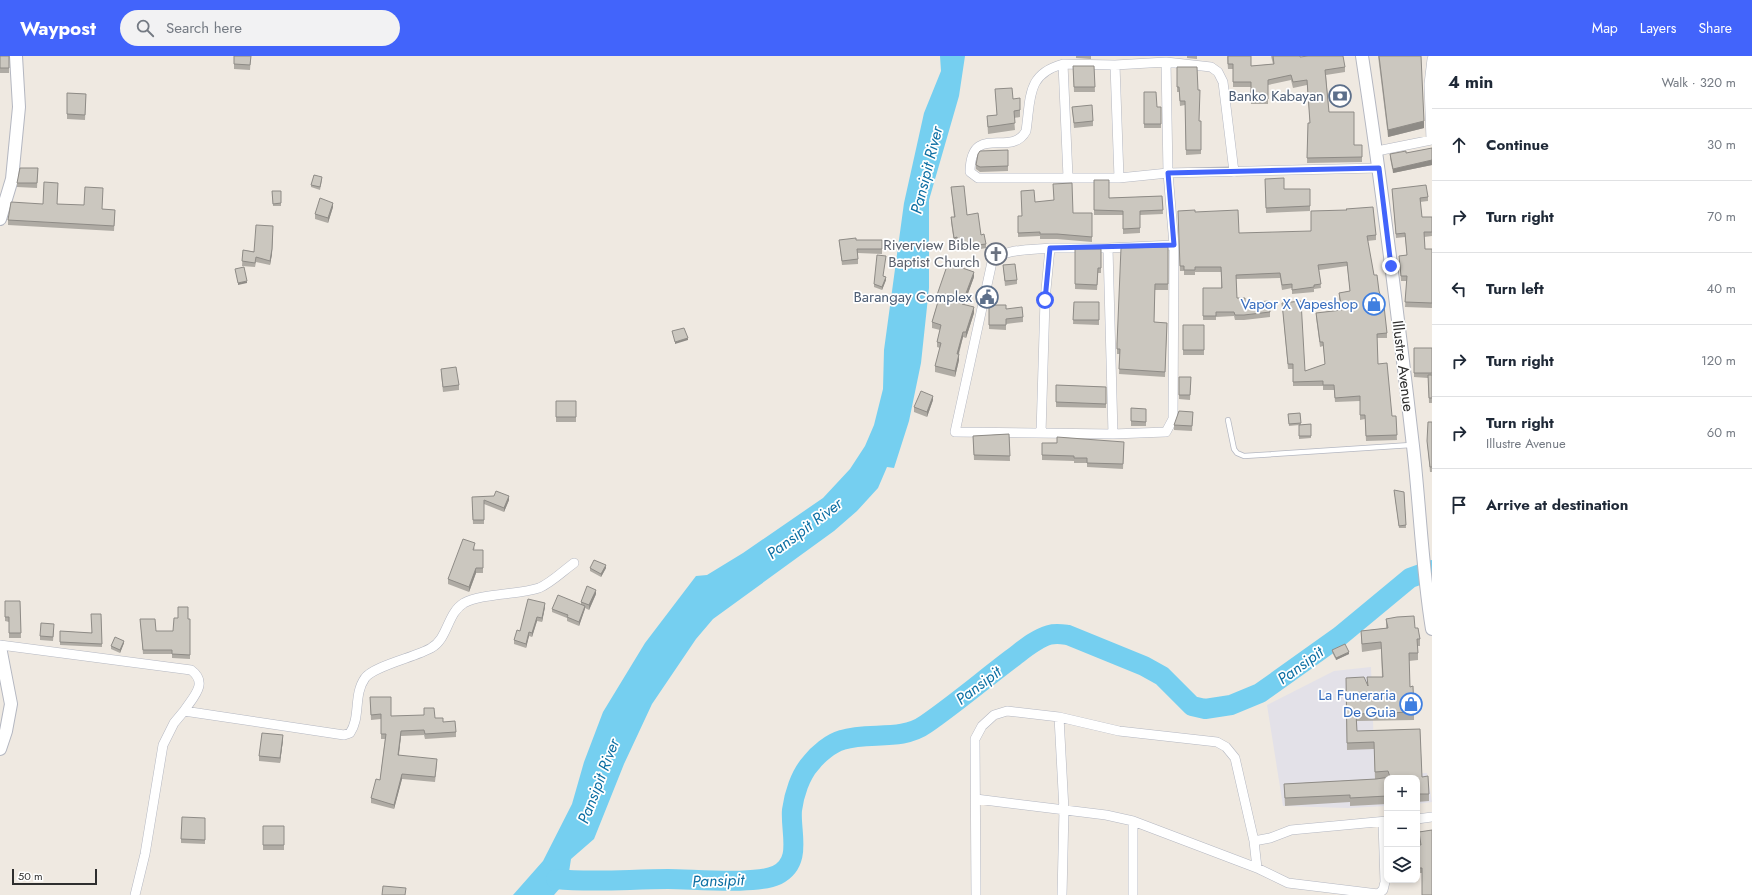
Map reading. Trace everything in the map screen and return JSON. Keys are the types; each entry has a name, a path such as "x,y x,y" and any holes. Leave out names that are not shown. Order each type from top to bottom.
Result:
{"main road":[{"path":"0,219 12,179 19,107 16,56"},
{"name":"Illustre Avenue","path":"1362,56 1379,168 1413,445 1419,501 1421,549 1432,629"},
{"path":"0,646 11,704 3,731 0,749"}],"street":[{"path":"1376,151 1431,140 1429,84 1432,59"},
{"path":"1166,62 1168,173 1174,245 1173,419 1166,432 1113,434 955,432 992,262 996,257 1013,252 1050,248 1108,248 1174,245"},
{"path":"1234,172 1223,82 1218,72 1210,67 1166,62 1115,65 1063,64 1051,68 1040,74 1032,88 1026,131 1022,137 1017,141 981,144 974,150 970,158 970,172 978,178 1119,178 1168,173 1234,172 1379,168"},
{"path":"1063,64 1068,177"},
{"path":"1115,65 1119,178"},
{"path":"1041,433 1045,300 1050,248"},
{"path":"1108,248 1113,434"},
{"path":"184,711 344,735 350,733 355,726 357,694 365,677 376,670 431,648 440,642 455,612 464,603 540,588 574,563"},
{"path":"0,646 191,670 198,675 200,681 198,689 184,711 174,723 163,745 145,854 134,895"},
{"path":"976,895 975,739 982,726 994,715 1007,711 1059,717 1119,731 1217,742 1226,747 1235,758 1254,841 1257,868"},
{"path":"1059,717 1064,810 1062,895"},
{"path":"976,799 1064,810 1133,821 1257,868 1288,883 1378,894 1383,890 1385,882 1385,847"},
{"path":"1420,819 1432,817"},
{"path":"1133,821 1133,895"},
{"path":"1254,841 1270,838 1291,830 1384,822"}],"lane":[{"path":"1228,420 1234,449 1237,453 1244,456 1413,445"}],"shaded area":[{"path":"1371,667 1375,775 1427,773 1432,802 1420,804 1420,775 1384,775 1384,806 1348,808 1283,806 1267,705 1334,671"}],"water":[{"name":"Pansipit River","path":"940,56 965,56 959,96 929,200 929,288 921,363 909,421 894,468 887,467 878,488 857,511 834,531 713,619 696,639 652,704 624,764 594,839 571,859 569,872 573,888 560,888 554,895 513,895 543,861 572,804 584,762 603,712 645,643 696,576 707,575 743,553 823,498 850,469 865,446 874,425 883,389 884,350 904,203 924,113 941,71"}],"building":[{"path":"0,56 9,56 9,68 0,68"},
{"path":"234,56 251,56 250,65 234,64"},
{"path":"1228,56 1251,56 1251,66 1274,64 1273,56 1343,56 1345,67 1325,70 1329,112 1354,112 1354,145 1362,145 1362,157 1307,158 1308,123 1310,123 1307,80 1293,82 1291,75 1268,80 1268,99 1251,99 1251,82 1233,82 1233,64 1228,64"},
{"path":"1379,56 1421,56 1424,121 1388,130"},
{"path":"1073,66 1094,66 1095,87 1074,87"},
{"path":"1177,67 1197,67 1198,90 1200,90 1199,121 1201,121 1201,150 1186,150 1185,101 1180,101 1179,87 1177,87"},
{"path":"1012,88 1013,99 1020,98 1020,110 1014,111 1015,123 988,127 987,116 997,115 995,89"},
{"path":"1144,92 1156,92 1157,107 1161,107 1161,124 1144,124"},
{"path":"67,93 86,94 85,115 67,114"},
{"path":"1092,105 1093,121 1074,123 1072,107"},
{"path":"1432,148 1432,160 1393,169 1390,154 1406,151 1406,153"},
{"path":"1008,150 1008,166 980,167 976,165 980,151"},
{"path":"20,168 38,168 37,183 17,183"},
{"path":"314,175 322,177 320,187 311,185"},
{"path":"1284,178 1284,189 1310,189 1310,206 1266,208 1265,179"},
{"path":"1094,180 1109,180 1109,198 1162,196 1163,210 1140,211 1140,228 1123,229 1123,211 1094,210"},
{"path":"44,182 58,183 57,204 84,205 85,187 103,188 102,209 115,210 114,226 8,220 11,202 43,204"},
{"path":"1072,183 1073,213 1092,213 1092,237 1040,234 1040,232 1018,233 1018,216 1022,216 1021,191 1034,190 1035,202 1054,200 1053,184"},
{"path":"1426,185 1428,197 1420,198 1422,217 1432,217 1432,232 1424,232 1425,249 1432,249 1432,303 1405,302 1407,276 1401,276 1399,256 1407,255 1405,233 1396,234 1392,189"},
{"path":"964,186 967,215 978,213 981,235 984,234 986,244 970,246 969,243 958,244 957,237 954,238 951,217 955,217 951,187"},
{"path":"272,191 281,191 281,203 273,204"},
{"path":"320,198 333,203 328,218 315,214"},
{"path":"1373,207 1376,235 1367,236 1374,275 1377,275 1379,291 1384,306 1387,333 1377,334 1378,364 1387,363 1392,416 1396,416 1397,435 1366,436 1365,415 1360,415 1360,396 1335,398 1334,385 1323,385 1323,381 1293,382 1293,364 1288,364 1282,303 1301,301 1305,371 1325,364 1323,342 1320,342 1316,313 1342,310 1339,293 1350,291 1347,262 1318,265 1321,284 1314,285 1314,287 1292,290 1292,284 1282,285 1280,273 1236,275 1237,298 1245,298 1245,303 1269,301 1270,312 1235,315 1234,312 1216,312 1216,316 1203,316 1203,288 1222,288 1221,267 1195,267 1195,270 1184,270 1184,266 1180,266 1178,211 1195,210 1195,212 1238,210 1239,233 1311,231 1311,211 1347,210 1346,209"},
{"path":"256,225 273,226 270,261 256,257 255,263 242,261 243,250 254,252"},
{"path":"856,238 856,240 882,240 882,249 857,249 858,259 842,261 839,240"},
{"path":"1168,247 1168,284 1155,284 1154,322 1167,323 1165,372 1119,369 1120,349 1117,349 1117,344 1121,248"},
{"path":"1075,249 1101,249 1101,268 1098,268 1097,285 1075,284"},
{"path":"877,255 886,256 883,276 886,277 882,287 874,284"},
{"path":"948,263 974,272 962,304 974,307 966,332 963,332 957,354 959,354 955,371 935,366 941,343 937,342 941,325 932,322 940,295 937,295"},
{"path":"1015,264 1017,280 1005,281 1003,265"},
{"path":"244,267 247,281 238,283 235,269"},
{"path":"1074,302 1099,302 1099,320 1073,320"},
{"path":"989,305 1006,305 1006,309 1022,307 1023,317 1006,319 1006,325 989,325"},
{"path":"1183,325 1204,325 1204,350 1183,350"},
{"path":"684,328 688,338 675,342 672,331"},
{"path":"1414,348 1432,348 1432,373 1414,373"},
{"path":"456,367 459,385 443,387 441,369"},
{"path":"1428,375 1432,375 1432,398 1429,398"},
{"path":"1179,377 1191,377 1190,395 1179,395"},
{"path":"1056,385 1106,387 1106,404 1056,402"},
{"path":"921,391 933,396 927,412 914,407"},
{"path":"556,401 576,401 576,417 556,417"},
{"path":"1131,408 1146,409 1146,422 1131,421"},
{"path":"1179,411 1193,412 1192,426 1174,425"},
{"path":"1300,413 1301,423 1289,424 1288,414"},
{"path":"1428,422 1432,422 1432,467 1430,467 1427,441"},
{"path":"1311,424 1311,436 1299,436 1299,425"},
{"path":"1009,434 1010,456 974,455 973,436"},
{"path":"1057,437 1124,442 1123,464 1087,463 1087,458 1042,455 1042,443 1057,443"},
{"path":"1394,490 1404,492 1406,525 1399,526"},
{"path":"496,491 509,496 504,508 484,500 484,520 473,520 472,497 494,496"},
{"path":"463,539 475,543 473,550 483,550 483,568 476,568 469,587 448,579"},
{"path":"594,560 606,565 601,574 590,568"},
{"path":"587,586 596,590 589,605 581,602"},
{"path":"558,595 585,606 579,622 567,617 568,615 552,609"},
{"path":"528,599 545,603 542,618 537,617 532,633 529,632 526,644 514,640 517,630 520,631"},
{"path":"5,601 20,601 21,633 9,633 9,617 5,617"},
{"path":"178,607 188,607 188,619 190,619 190,655 172,654 172,650 143,650 140,619 155,619 156,631 173,631 174,618 178,618"},
{"path":"91,614 101,614 102,644 60,642 60,631 92,633"},
{"path":"1414,616 1415,628 1418,628 1420,639 1417,639 1418,653 1409,653 1410,687 1413,686 1414,712 1356,714 1357,731 1420,729 1422,777 1428,776 1429,794 1420,794 1420,775 1389,775 1388,771 1375,772 1374,742 1347,743 1346,678 1364,677 1368,686 1367,677 1383,677 1381,642 1362,644 1361,631 1388,628 1386,619"},
{"path":"41,623 54,624 53,637 40,636"},
{"path":"115,637 124,641 120,650 111,646"},
{"path":"1345,644 1349,652 1336,658 1332,650"},
{"path":"370,697 391,697 391,716 424,715 424,708 434,708 435,718 443,718 443,722 455,721 456,732 425,734 424,730 401,731 398,755 437,759 435,777 402,774 394,805 371,798 376,779 380,780 386,734 381,734 381,714 371,715"},
{"path":"262,733 283,735 280,758 259,756"},
{"path":"1384,778 1384,796 1350,798 1350,795 1285,798 1284,784"},
{"path":"182,817 205,818 205,840 181,839"},
{"path":"263,826 284,826 284,845 263,845"},
{"path":"1432,830 1432,895 1422,895 1420,832"},
{"path":"383,886 406,888 405,895 382,895"}],"waterway":[{"name":"Pansipit","path":"556,879 584,881 668,879 741,881 768,878 777,875 785,869 793,855 792,810 798,785 807,768 821,753 838,741 852,737 896,735 906,733 926,724 1039,639 1054,634 1068,635 1144,666 1162,676 1192,706 1205,709 1231,705 1260,693 1340,636 1410,578 1432,570"}],"place":[{"name":"Banko Kabayan","path":"1340,96"},
{"name":"Riverview Bible Baptist Church","path":"996,254"},
{"name":"Barangay Complex","path":"987,297"},
{"name":"Vapor X Vapeshop","path":"1374,304"},
{"name":"La Funeraria De Guia","path":"1411,704"}],"route":[{"path":"1045,300 1050,248 1108,248 1174,245 1168,173 1379,168 1391,266"}]}
